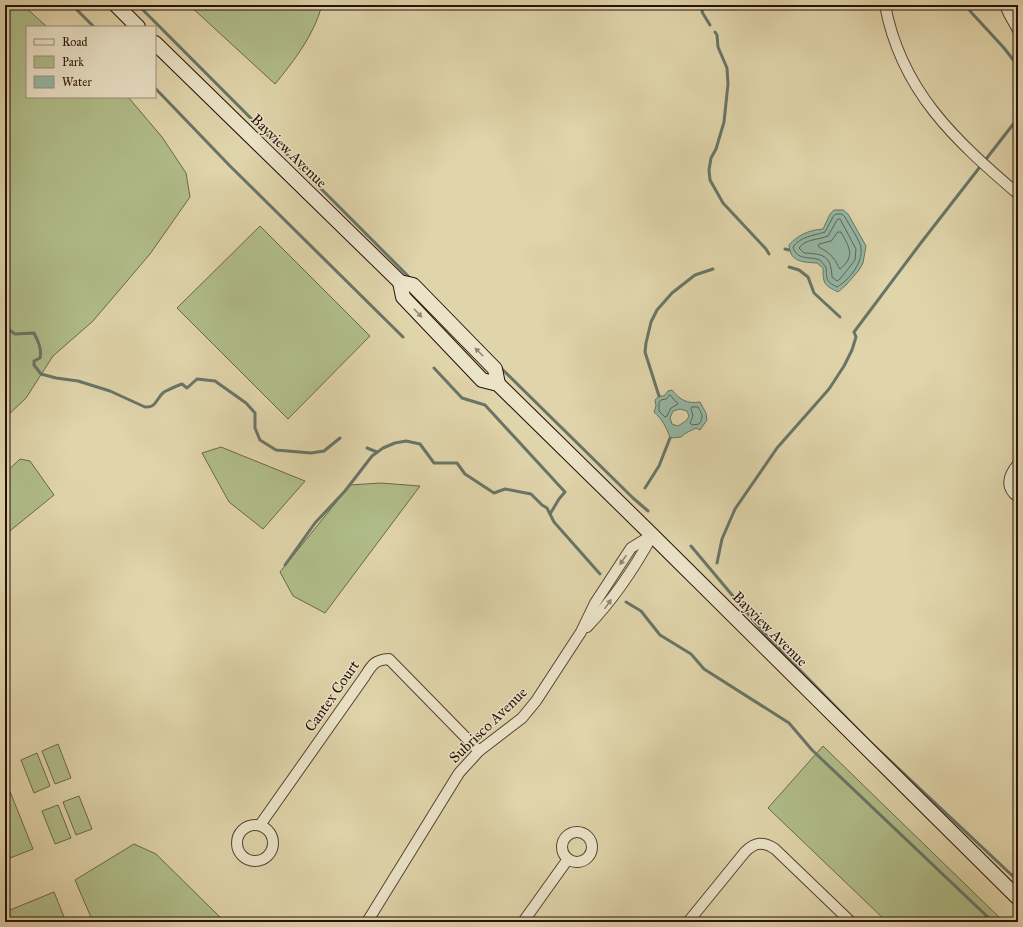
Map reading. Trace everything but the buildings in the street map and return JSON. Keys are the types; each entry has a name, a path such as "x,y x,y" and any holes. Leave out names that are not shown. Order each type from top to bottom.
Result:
{"main road":[{"path":"116,5 137,26"},
{"name":"Bayview Avenue","path":"156,44 400,282 403,297 482,380 498,384 1018,898"}],"street":[{"path":"885,5 892,35 900,56 921,95 949,131 1018,194"},
{"path":"1005,5 1018,30"},
{"path":"1018,464 1010,474 1009,482 1011,489 1018,497"},
{"name":"Subrisco Avenue","path":"366,922 455,778 479,751 522,718 529,710 581,632 604,610 640,557 652,535"},
{"name":"Cantex Court","path":"260,825 372,664 380,660 388,659 479,751"},
{"path":"688,922 744,852 751,846 760,844 768,845 775,850 851,922"},
{"path":"523,922 568,859"}],"green space":[{"path":"5,5 23,5 46,26 26,26 26,98 129,98 162,137 186,173 190,197 150,254 93,321 53,356 26,398 5,418"},
{"path":"189,5 322,5 309,37 275,84"},
{"path":"260,226 370,336 288,419 177,308"},
{"path":"221,447 305,481 263,529 229,502 202,453"},
{"path":"20,459 30,461 54,495 5,535 5,473"},
{"path":"381,483 420,486 325,613 293,596 280,572 350,485"},
{"path":"58,744 71,778 55,784 42,751"},
{"path":"823,746 1004,922 887,922 768,808"},
{"path":"37,753 50,786 34,793 21,760"},
{"path":"5,779 33,849 5,860"},
{"path":"79,796 92,829 76,835 63,802"},
{"path":"58,805 71,838 55,844 42,811"},
{"path":"134,844 156,854 225,922 93,922 75,880"},
{"path":"54,892 66,922 5,922 5,912"}],"water":[{"path":"834,210 843,210 848,214 866,246 863,263 859,270 838,292 827,286 825,283 823,278 823,268 817,263 803,262 795,258 790,251 789,245 796,238 804,234 823,229 830,214"},
{"path":"672,390 681,399 688,402 700,402 706,413 707,420 700,430 696,428 681,437 670,438 664,424 654,412 656,406 655,400 659,396 664,396 668,391","holes":["680,409 687,411 689,416 687,420 678,426 672,424 670,418 673,411"]}],"waterway":[{"path":"72,5 93,26"},
{"path":"138,5 412,280"},
{"path":"704,5 702,12 710,25"},
{"path":"970,11 1004,48 1018,66"},
{"path":"715,32 717,35 718,47 727,68 728,84 724,122 716,149 711,158 709,170 710,180 723,203 769,254"},
{"path":"156,89 230,166 403,337"},
{"path":"717,563 722,539 735,509 777,448 829,389 844,366 852,350 856,337 854,332 1018,118"},
{"path":"785,249 789,250"},
{"path":"789,267 799,270 808,277 814,293 840,317"},
{"path":"659,396 645,352 651,322 657,310 672,293 695,275 713,269"},
{"path":"5,327 15,334 34,333 40,351 40,358 34,361 34,365 41,374 78,381 110,391 145,407 152,406 161,394 182,384 187,388 197,379 215,381 246,403 255,413 255,428 260,440 276,450 311,453 324,451 340,438"},
{"path":"434,368 462,398 485,405 565,492 550,514"},
{"path":"501,368 648,511"},
{"path":"645,488 659,466 670,438"},
{"path":"285,565 315,523 345,491 372,456 383,448 395,443 406,441 420,444 434,463 457,463 465,474 494,493 505,489 531,494 547,508 554,522 600,574"},
{"path":"367,448 377,452"},
{"path":"691,546 764,633 867,739 1018,881"},
{"path":"626,602 641,611 660,635 691,654 704,669 789,723 812,750 993,922"}]}
